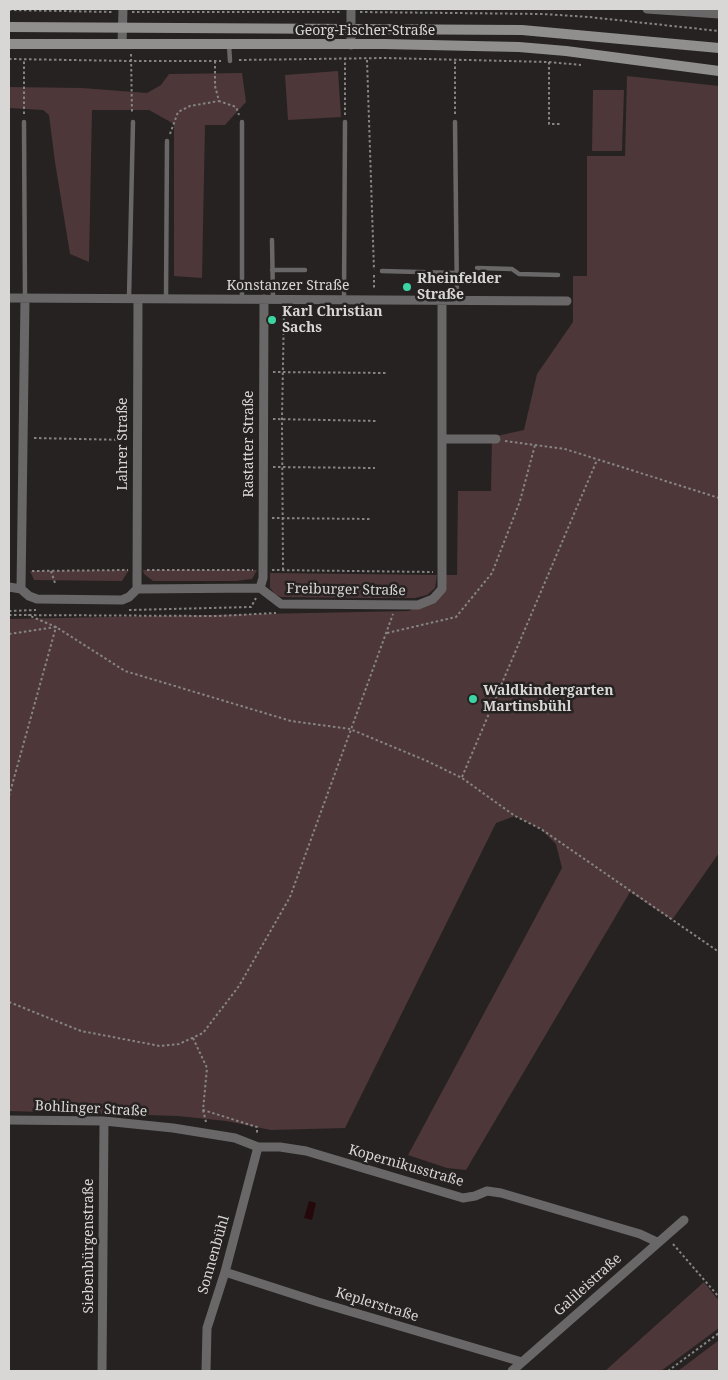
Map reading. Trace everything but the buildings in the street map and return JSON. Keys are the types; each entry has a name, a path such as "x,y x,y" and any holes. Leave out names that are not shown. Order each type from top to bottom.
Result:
{"main road":[{"name":"Georg-Fischer-Straße","path":"9,27 522,30 719,48"},
{"name":"Georg-Fischer-Straße","path":"9,44 519,47 575,52 719,71"}],"street":[{"path":"647,9 719,14"},
{"path":"123,10 123,28 126,44"},
{"path":"351,10 351,45"},
{"name":"Konstanzer Straße","path":"9,298 567,301"},
{"path":"21,589 25,298"},
{"name":"Lahrer Straße","path":"133,299 137,441 137,589"},
{"name":"Rastatter Straße","path":"260,588 263,578 263,372 269,299"},
{"path":"442,300 442,577"},
{"path":"442,439 496,440"},
{"name":"Freiburger Straße","path":"260,588 281,604 418,605 433,599 442,589 442,577"},
{"path":"9,587 21,589 29,596 37,599 122,600 129,597 137,589 260,588"},
{"name":"Bohlinger Straße","path":"9,1120 104,1121 173,1128"},
{"name":"Siebenbürgenstraße","path":"102,1371 104,1121"},
{"name":"Kopernikusstraße","path":"173,1128 208,1132 235,1138 258,1147 280,1146 306,1150 463,1198 487,1191 500,1193 640,1234 657,1242"},
{"name":"Sonnenbühl","path":"206,1371 207,1328 225,1272 258,1147"},
{"name":"Galileistraße","path":"512,1371 684,1220"},
{"name":"Keplerstraße","path":"225,1272 318,1302 522,1362"}],"lane":[{"path":"229,45 230,60"},
{"path":"24,122 25,298"},
{"path":"133,122 133,299"},
{"path":"242,122 242,299"},
{"path":"344,300 345,122"},
{"path":"455,122 457,300"},
{"path":"166,299 167,141"},
{"path":"269,299 272,270 272,240"},
{"path":"477,268 512,269 519,274 558,275"},
{"path":"272,270 305,270"},
{"path":"382,271 457,273"}],"path":[{"path":"9,10 351,10 543,14 719,31"},
{"path":"126,44 131,61 133,122"},
{"path":"9,59 215,61 384,58 549,62 588,66"},
{"path":"24,59 24,122"},
{"path":"345,59 345,122"},
{"path":"367,59 375,300"},
{"path":"455,59 455,122"},
{"path":"215,61 215,86 218,101"},
{"path":"549,62 549,124 561,124"},
{"path":"167,141 178,112 190,106 218,101 236,107 242,122"},
{"path":"283,570 282,419 284,300"},
{"path":"263,372 386,373"},
{"path":"263,419 377,421"},
{"path":"23,438 137,441"},
{"path":"496,440 565,449 719,498"},
{"path":"386,633 456,617 492,573 520,501 535,445"},
{"path":"462,778 597,460"},
{"path":"263,466 374,468"},
{"path":"262,518 372,519"},
{"path":"21,571 283,570 442,577"},
{"path":"51,571 55,583"},
{"path":"128,610 251,607 260,588"},
{"path":"27,615 29,596"},
{"path":"9,1002 81,1031 160,1046 179,1044 203,1033 239,986 290,897 397,605"},
{"path":"9,610 38,610"},
{"path":"9,615 217,616 277,614"},
{"path":"27,615 56,627 125,671 291,721 350,729 462,778 515,816 541,830 719,952"},
{"path":"9,634 56,627"},
{"path":"9,796 56,627"},
{"path":"193,1038 206,1068 203,1110 208,1132"},
{"path":"203,1110 257,1127 258,1147"},
{"path":"665,1235 719,1297"},
{"path":"668,1371 719,1333"}],"shaded area":[{"path":"338,71 341,117 288,120 285,75"},
{"path":"242,73 246,102 225,125 205,125 202,278 174,276 174,124 149,110 92,110 89,262 70,254 49,115 43,110 9,108 9,87 82,88 147,93 161,85 169,74"},
{"path":"627,76 719,86 719,853 672,920 630,892 466,1170 447,1168 408,1155 562,868 556,844 541,829 515,816 496,823 345,1128 271,1130 226,1121 178,1116 9,1111 9,619 409,611 433,599 445,575 457,575 458,491 491,491 492,437 524,430 537,374 573,322 573,276 587,276 587,156 625,156"},
{"path":"593,90 624,90 622,151 592,151"},
{"path":"129,570 122,581 34,580 30,571"},
{"path":"143,570 257,570 252,579 236,581 153,581 144,574"},
{"path":"270,573 437,575 435,588 427,595 415,598 281,597 270,588"},
{"path":"309,1201 316,1203 312,1220 304,1218"},
{"path":"704,1282 719,1301 719,1328 661,1371 605,1371"},
{"path":"719,1340 719,1371 678,1371"}],"place":[{"name":"Rheinfelder Straße","path":"407,287"},
{"name":"Karl Christian Sachs","path":"272,320"},
{"name":"Waldkindergarten Martinsbühl","path":"473,699"}]}
